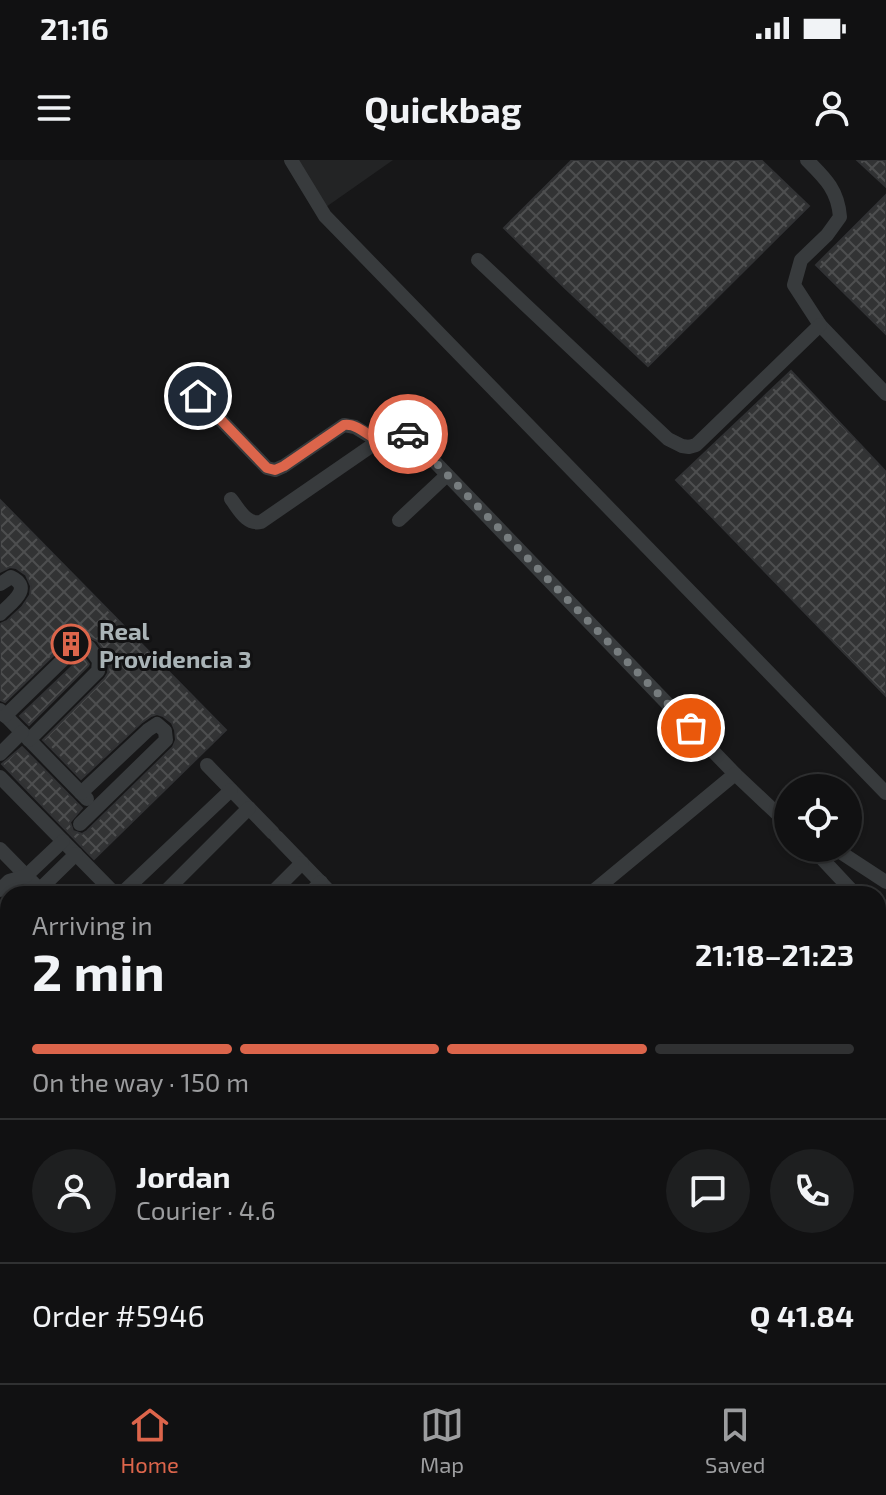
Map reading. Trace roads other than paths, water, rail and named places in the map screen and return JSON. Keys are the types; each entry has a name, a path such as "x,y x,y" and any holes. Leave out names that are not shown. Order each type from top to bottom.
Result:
{"street":[{"path":"291,160 325,216 886,793"},
{"path":"807,160 831,186 840,217 827,235 801,260 794,285 820,325 886,394"},
{"path":"478,260 668,439 689,447 696,445 820,325"},
{"path":"198,396 267,468 275,470 344,425 349,424 378,441"},
{"path":"231,499 248,520 261,522 393,431 408,434 774,811"},
{"path":"399,520 447,475"},
{"path":"0,584 11,577 20,582 21,592 0,614"},
{"path":"0,754 26,736 98,671 99,661 89,647 83,644 73,650 3,719 26,736 96,808"},
{"path":"80,824 166,740 161,726 157,724 148,730 81,793"},
{"path":"207,765 325,886"},
{"path":"600,886 735,774"},
{"path":"0,777 107,886"},
{"path":"130,886 231,790"},
{"path":"170,886 249,808"},
{"path":"4,886 9,881 26,876 63,841"},
{"path":"0,849 35,886"},
{"path":"46,886 76,854"},
{"path":"825,862 848,886"},
{"path":"855,862 886,882"},
{"path":"279,886 302,863"},
{"path":"146,871 159,886"},
{"path":"317,886 321,882"}],"place":[{"name":"Real Providencia 3","path":"71,644"}]}
